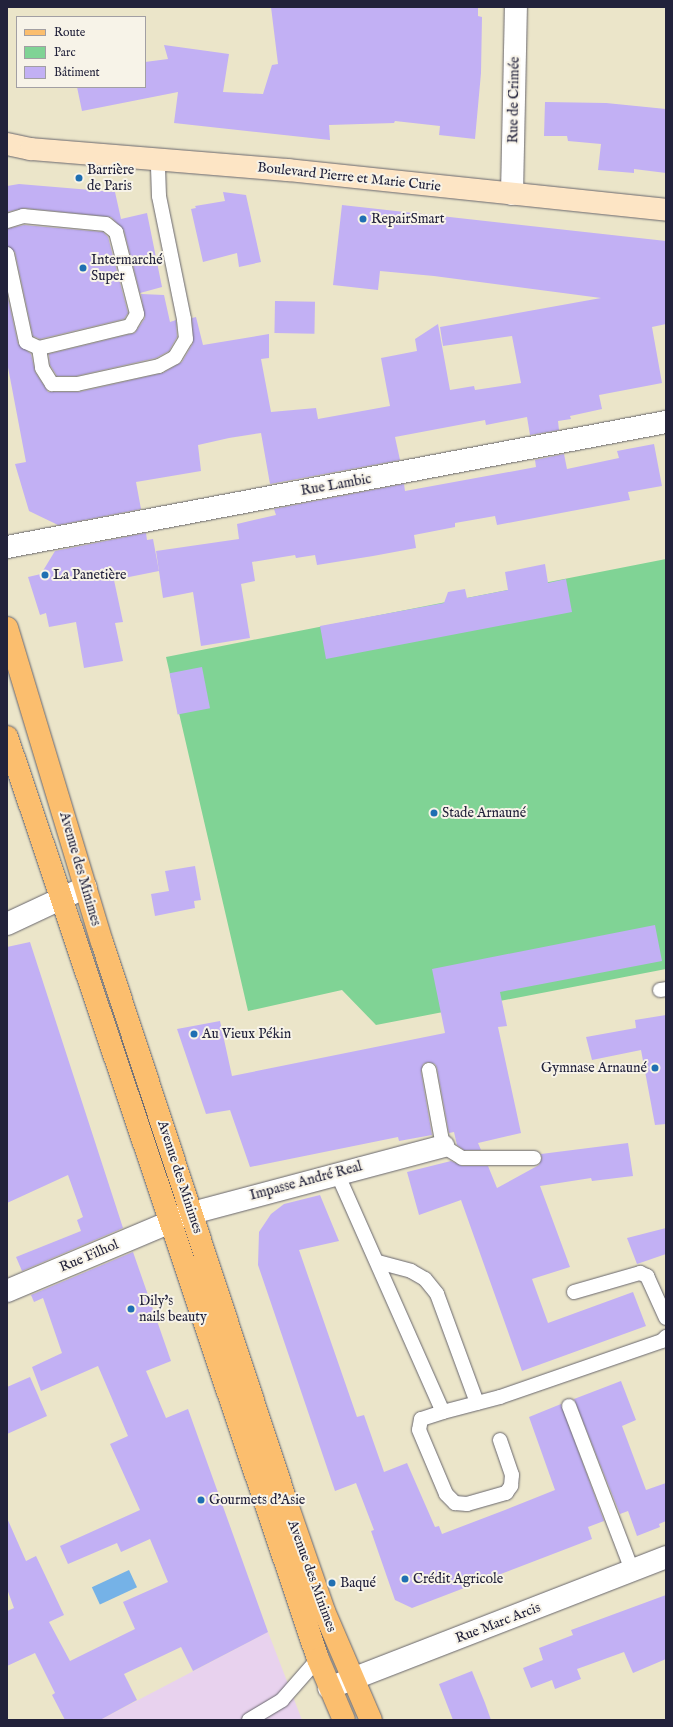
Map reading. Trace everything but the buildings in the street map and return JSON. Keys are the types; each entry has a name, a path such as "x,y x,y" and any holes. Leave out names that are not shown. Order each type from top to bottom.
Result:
{"main road":[{"name":"Boulevard Pierre et Marie Curie","path":"7,144 31,149 288,170 666,210"},
{"name":"Boulevard Pierre et Marie Curie","path":"7,151 31,149"},
{"name":"Avenue des Minimes","path":"7,628 86,887 300,1544 352,1679 371,1720"},
{"name":"Avenue des Minimes","path":"7,737 318,1659 329,1688 344,1720"}],"street":[{"name":"Rue de Crimée","path":"512,194 516,7"},
{"name":"Rue Lambic","path":"7,547 666,422"},
{"path":"7,924 86,887"},
{"name":"Impasse André Real","path":"171,1221 192,1213 337,1173 443,1146"},
{"name":"Rue Filhol","path":"7,1291 171,1221"},
{"name":"Rue Marc Arcis","path":"329,1688 666,1557"}],"lane":[{"path":"39,348 42,368 52,384 77,384 151,367 175,357 186,339 184,319 159,196 158,159"},
{"path":"7,221 23,216 106,224 116,232 137,314 130,326 39,348 26,342 7,254"},
{"path":"429,1070 443,1146 462,1158 534,1158"},
{"path":"337,1173 378,1262 443,1412"},
{"path":"378,1262 411,1271 425,1279 437,1294 477,1403"},
{"path":"574,1292 640,1273 646,1276 666,1318"},
{"path":"500,1440 512,1475 511,1486 506,1493 467,1504 455,1502 446,1494 419,1430 421,1419 477,1403 662,1341 666,1337"},
{"path":"569,1406 632,1570"},
{"path":"248,1720 282,1700 318,1659"}],"shaded area":[{"path":"268,1632 302,1720 100,1720"}],"green space":[{"name":"Stade Arnauné","path":"666,559 666,969 376,1025 342,990 248,1011 166,657"}],"water":[{"path":"129,1570 137,1587 100,1605 92,1587"}],"place":[{"name":"Barrière de Paris","path":"79,178"},
{"name":"RepairSmart","path":"363,219"},
{"name":"Intermarché Super","path":"83,268"},
{"name":"La Panetière","path":"45,575"},
{"name":"Stade Arnauné","path":"434,813"},
{"name":"Au Vieux Pékin","path":"194,1034"},
{"name":"Gymnase Arnauné","path":"655,1068"},
{"name":"Dily's nails beauty","path":"131,1309"},
{"name":"Gourmets d'Asie","path":"201,1500"},
{"name":"Crédit Agricole","path":"405,1579"},
{"name":"Baqué","path":"332,1583"}]}
